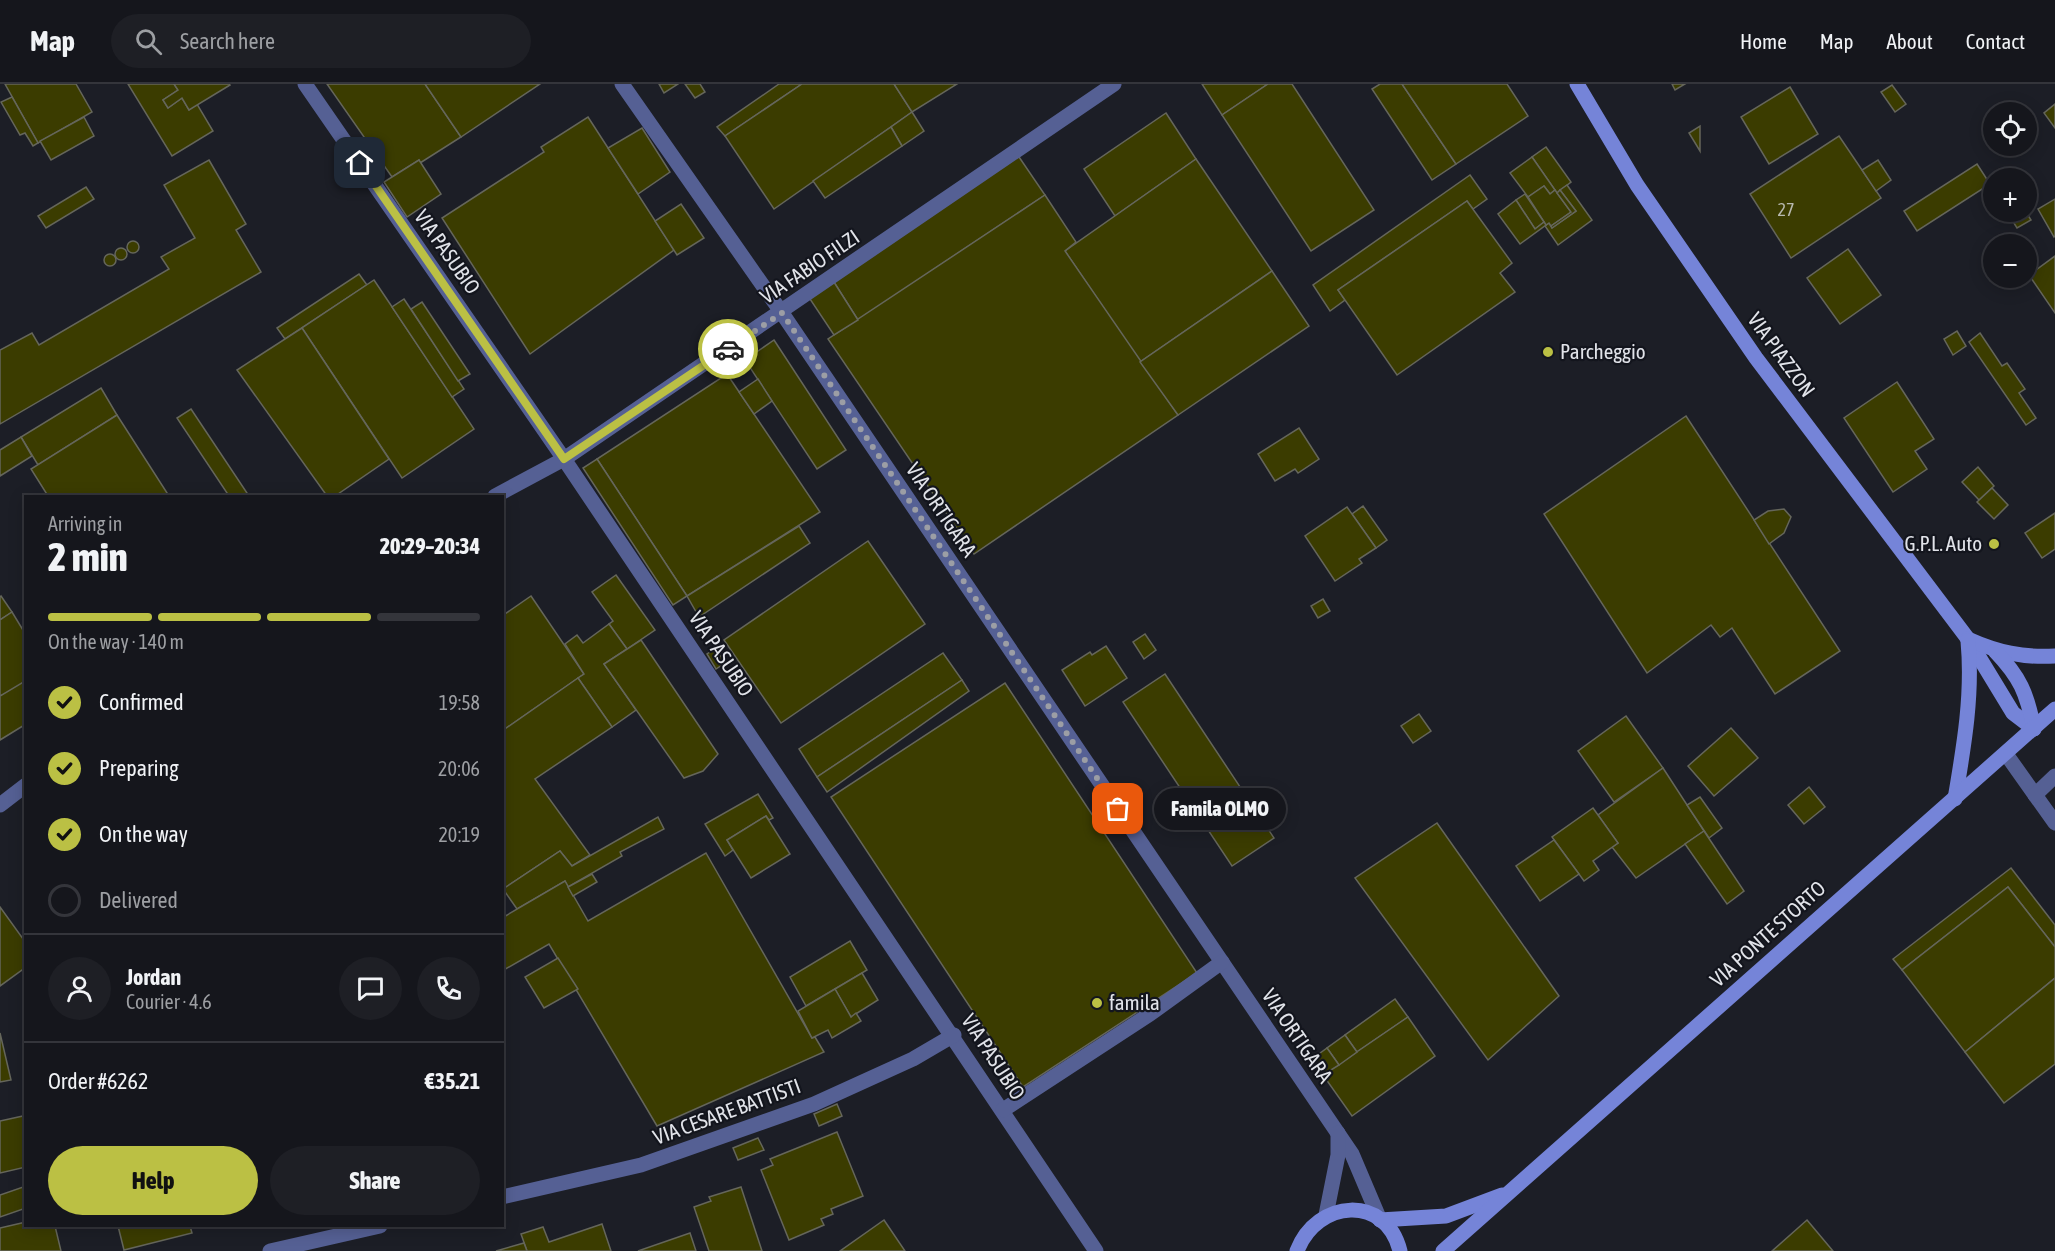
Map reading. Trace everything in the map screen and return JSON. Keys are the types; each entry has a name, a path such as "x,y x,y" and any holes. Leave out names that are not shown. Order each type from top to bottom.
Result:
{"street":[{"name":"VIA PASUBIO","path":"305,84 564,459 954,1035 1096,1251"},
{"name":"VIA ORTIGARA","path":"622,84 782,313 1338,1133 1352,1154 1380,1220"},
{"name":"VIA FABIO FILZI","path":"497,495 564,459 782,313 1114,84"},
{"name":"VIA PIAZZON","path":"1577,84 1637,185 1756,358 1968,639 2013,713 2034,729"},
{"name":"VIA PIAZZON","path":"1968,639 1995,651 2030,658 2055,656"},
{"path":"1955,799 1965,741 1971,678 1968,639"},
{"name":"VIA PIAZZON","path":"1995,651 2016,673 2030,708 2034,729"},
{"name":"VIA PONTE STORTO","path":"1443,1251 2055,710"},
{"path":"2006,754 2055,823"},
{"path":"2035,795 2055,776"},
{"path":"0,805 24,787"},
{"path":"1003,1110 1150,1014 1222,962"},
{"name":"VIA CESARE BATTISTI","path":"504,1197 641,1165 803,1108 913,1059 954,1035"},
{"path":"1297,1251 1302,1237 1312,1224 1326,1215 1338,1155 1338,1133"},
{"name":"VIA PONTE STORTO","path":"1326,1215 1339,1210 1354,1210 1380,1220 1446,1216 1510,1192"},
{"path":"1380,1220 1397,1242 1400,1251"},
{"path":"270,1251 376,1227"}],"building":[{"path":"5,84 76,84 92,112 38,143"},
{"path":"128,84 174,84 178,90 163,100 168,108 182,98 189,110 197,104 213,131 172,156"},
{"path":"174,84 230,85 189,110 182,98 168,108 163,100 178,90"},
{"path":"327,84 425,84 461,137 420,163 419,160 392,177"},
{"path":"425,84 540,84 461,137"},
{"path":"659,84 678,84 664,93"},
{"path":"685,84 700,84 705,92 695,98"},
{"path":"779,84 802,84 725,136 717,127"},
{"path":"802,84 894,84 912,112 774,209 725,136"},
{"path":"894,84 957,84 912,112"},
{"path":"1202,84 1268,84 1222,115"},
{"path":"1268,84 1292,84 1374,210 1311,251 1222,115"},
{"path":"1380,84 1402,84 1456,164 1432,180 1372,89"},
{"path":"1402,84 1507,84 1528,116 1456,164"},
{"path":"1672,84 1685,84 1675,90"},
{"path":"1892,85 1906,104 1895,112 1881,92"},
{"path":"1790,87 1818,134 1769,164 1741,117"},
{"path":"12,97 38,143 33,146 25,133 20,135 1,102"},
{"path":"2055,104 2055,128 2044,113"},
{"path":"912,112 924,131 902,146 891,127"},
{"path":"1166,113 1196,159 1115,216 1084,169"},
{"path":"84,117 94,136 51,160 40,141"},
{"path":"588,117 674,250 530,354 442,218 544,152 541,147"},
{"path":"1700,126 1700,151 1689,133"},
{"path":"891,127 902,146 825,198 813,181"},
{"path":"642,128 670,172 638,194 608,148"},
{"path":"1839,136 1881,198 1791,258 1750,194"},
{"path":"1546,147 1571,182 1557,193 1532,157"},
{"path":"1017,154 1045,195 858,320 832,279"},
{"path":"1532,157 1555,190 1550,194 1544,186 1528,197 1510,173"},
{"path":"1196,159 1272,271 1140,362 1065,251"},
{"path":"209,160 246,224 236,230 261,272 0,424 0,350 32,333 39,345 169,269 161,257 195,238 164,185"},
{"path":"419,160 441,194 407,217 384,182"},
{"path":"1878,160 1891,180 1876,191 1862,170"},
{"path":"1977,164 1983,173 1983,189 1917,231 1904,211"},
{"path":"1470,175 1487,199 1473,209 1467,201 1338,290 1345,300 1330,311 1313,285"},
{"path":"1567,185 1592,220 1558,245 1545,226 1549,223 1552,228 1576,211 1560,190"},
{"path":"1544,186 1550,194 1555,190 1571,212 1551,226 1549,223 1546,225 1528,197"},
{"path":"86,187 94,199 46,228 38,216"},
{"path":"1560,190 1576,211 1552,228 1551,226 1571,212 1557,193"},
{"path":"1525,194 1544,222 1535,229 1516,200"},
{"path":"1045,195 1076,242 1065,251 1178,415 974,554 828,339"},
{"path":"2055,199 2055,236 2054,237 2038,209"},
{"path":"1516,200 1535,229 1544,222 1546,225 1520,244 1498,214"},
{"path":"1467,201 1512,263 1500,273 1515,292 1397,375 1338,290"},
{"path":"681,204 704,238 677,255 655,221"},
{"path":"2013,222 2028,222 2017,228"},
{"path":"135,241 138,242 138,252 131,253 128,252 127,245 128,242"},
{"path":"121,248 127,254 121,260 115,254"},
{"path":"1848,249 1881,295 1840,324 1807,278"},
{"path":"110,254 116,260 110,266 104,260"},
{"path":"2055,256 2055,313 2037,287 2037,269"},
{"path":"1272,271 1309,326 1178,415 1140,362"},
{"path":"359,274 367,285 285,339 277,328"},
{"path":"832,279 858,320 834,335 808,296"},
{"path":"374,280 474,429 402,478 302,328"},
{"path":"404,299 464,389 452,397 392,307"},
{"path":"422,302 470,374 458,381 411,309"},
{"path":"302,328 389,459 336,495 326,495 237,370"},
{"path":"1957,331 1966,346 1953,355 1944,339"},
{"path":"1980,333 2002,366 2007,363 2025,389 2019,393 2036,418 2026,425 1969,342"},
{"path":"774,340 846,450 817,469 745,360"},
{"path":"727,374 820,512 687,596 597,459"},
{"path":"758,379 772,401 754,414 739,392"},
{"path":"1897,382 1934,439 1915,451 1927,469 1893,492 1844,418"},
{"path":"101,388 117,415 38,465 21,437"},
{"path":"191,409 248,495 228,495 177,418"},
{"path":"117,415 168,495 47,495 31,469"},
{"path":"1686,416 1840,651 1775,694 1732,628 1720,637 1711,625 1647,673 1544,514"},
{"path":"1299,428 1319,459 1298,473 1295,469 1275,481 1258,454"},
{"path":"21,437 32,456 0,476 0,450"},
{"path":"597,459 687,596 673,605 583,468"},
{"path":"1978,467 1994,486 1979,500 1962,482"},
{"path":"1992,488 2008,505 1994,519 1977,502"},
{"path":"1363,506 1387,540 1376,548 1352,514"},
{"path":"1347,507 1376,548 1359,559 1362,563 1335,581 1305,536"},
{"path":"1784,509 1791,517 1784,533 1769,544 1754,520 1768,511"},
{"path":"2055,513 2055,549 2042,558 2025,533"},
{"path":"799,526 810,543 699,617 687,596"},
{"path":"868,541 925,624 781,723 724,640"},
{"path":"616,575 655,630 627,649 609,624 613,621 592,592"},
{"path":"531,596 584,674 504,730 504,615"},
{"path":"0,597 12,612 0,620"},
{"path":"1323,599 1330,611 1318,618 1311,606"},
{"path":"12,612 24,632 24,684 0,696 0,620"},
{"path":"609,624 627,649 604,664 636,710 612,727 578,678 584,674 565,644 577,635 583,643"},
{"path":"1145,634 1156,650 1144,659 1133,642"},
{"path":"641,640 718,754 703,771 684,778 604,664"},
{"path":"1106,646 1127,678 1085,706 1062,670 1090,652 1092,655"},
{"path":"716,648 725,663 716,669 707,654"},
{"path":"943,653 962,680 817,777 799,749"},
{"path":"1165,674 1274,838 1232,866 1123,702"},
{"path":"578,678 612,727 535,779 590,855 572,866 560,851 504,888 504,730"},
{"path":"962,680 969,691 827,792 817,777"},
{"path":"24,682 24,725 0,740 0,696"},
{"path":"1005,683 1197,973 1023,1087 831,797"},
{"path":"1419,714 1431,731 1413,743 1401,726"},
{"path":"1626,716 1663,768 1614,802 1578,751"},
{"path":"1731,728 1758,758 1714,796 1688,766"},
{"path":"1663,768 1704,831 1636,878 1612,847 1618,843 1598,815"},
{"path":"1809,787 1825,807 1804,824 1788,805"},
{"path":"758,794 773,818 769,820 766,816 727,840 733,850 725,856 705,824"},
{"path":"1700,797 1722,828 1709,838 1687,805"},
{"path":"1593,808 1618,843 1593,861 1599,870 1584,881 1552,837"},
{"path":"766,816 790,854 751,878 727,840"},
{"path":"658,817 664,829 620,852 622,856 568,887 565,881 517,909 504,890 560,851 572,866"},
{"path":"1437,823 1559,996 1488,1060 1355,878"},
{"path":"1704,831 1744,891 1727,904 1685,844"},
{"path":"1554,840 1579,874 1540,901 1516,866"},
{"path":"706,853 812,1038 815,1037 824,1052 657,1126 549,944 504,970 504,917 565,881 588,921"},
{"path":"2011,868 2055,925 2055,947 2008,887 1902,970 1893,959"},
{"path":"592,874 597,882 573,896 568,887"},
{"path":"2008,887 2055,947 2055,978 1965,1052 1902,970"},
{"path":"0,907 24,940 24,968 0,986"},
{"path":"850,941 867,970 806,1006 790,977"},
{"path":"558,958 578,989 544,1008 525,977"},
{"path":"862,973 878,1000 851,1017 835,989"},
{"path":"2055,978 2055,1064 2004,1103 1965,1052"},
{"path":"835,989 851,1017 856,1013 861,1021 832,1038 828,1030 812,1038 798,1011"},
{"path":"1395,999 1408,1017 1357,1052 1345,1035"},
{"path":"1408,1017 1435,1056 1352,1116 1323,1075"},
{"path":"0,1033 11,1080 0,1082"},
{"path":"1345,1035 1357,1052 1339,1065 1327,1048"},
{"path":"1327,1048 1339,1065 1323,1075 1312,1059"},
{"path":"837,1104 842,1116 819,1126 814,1114"},
{"path":"23,1116 24,1167 0,1173 0,1121"},
{"path":"837,1132 863,1196 831,1209 833,1214 821,1219 824,1225 789,1240 761,1170 773,1165 770,1159"},
{"path":"758,1138 764,1150 738,1160 733,1148"},
{"path":"24,1187 24,1209 0,1217 0,1195"},
{"path":"741,1187 762,1251 709,1251 694,1207 711,1201 709,1197"},
{"path":"884,1220 905,1251 840,1251"},
{"path":"1807,1220 1833,1251 1772,1251"},
{"path":"24,1222 24,1227 55,1227 61,1251 0,1251 0,1228"},
{"path":"602,1224 611,1251 527,1251 521,1234 543,1227 549,1242"},
{"path":"118,1227 190,1227 192,1233 124,1250"},
{"path":"690,1233 696,1251 638,1251"},
{"path":"524,1243 527,1251 496,1251"}],"way so far":[{"path":"728,349 782,313 1118,809"}],"place":[{"name":"Parcheggio","path":"1548,352"},
{"name":"G.P.L. Auto","path":"1994,544"},
{"name":"Famila OLMO","path":"1118,809"},
{"name":"famila","path":"1097,1003"}],"route":[{"path":"360,163 564,459 728,349"}]}
